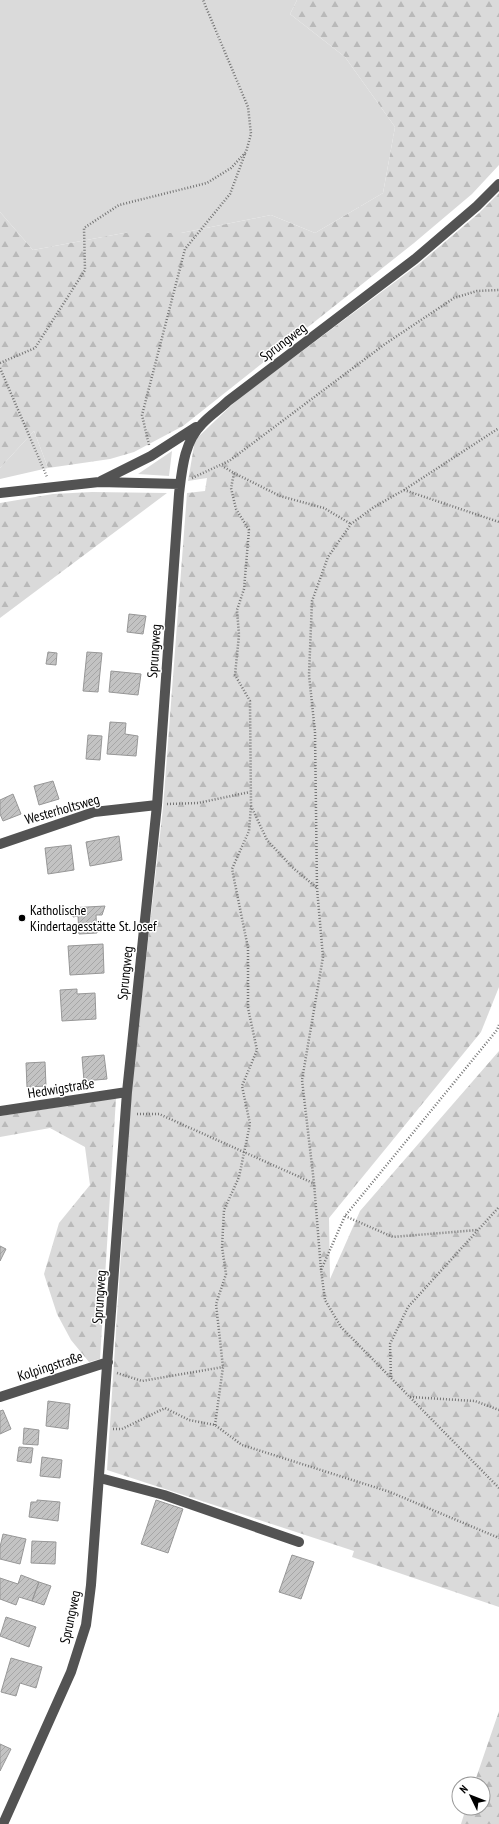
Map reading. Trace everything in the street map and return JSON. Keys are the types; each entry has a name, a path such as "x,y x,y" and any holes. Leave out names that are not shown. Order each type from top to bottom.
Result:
{"street":[{"name":"Sprungweg","path":"3,1824 71,1672 86,1625 94,1558 102,1428 127,1092 157,805 181,481 185,454 191,438 202,424 228,401 415,259 478,206 499,184"},
{"path":"99,482 151,456 202,424"},
{"path":"0,493 51,486 99,482 181,481"},
{"name":"Westerholtsweg","path":"0,844 94,812 157,805"},
{"name":"Hedwigstraße","path":"0,1111 127,1092"},
{"name":"Kolpingstraße","path":"0,1397 108,1362"},
{"path":"100,1478 164,1495 299,1542"}],"path":[{"path":"151,456 142,415 185,249 230,194 246,152 251,134 248,107 203,0"},
{"path":"0,363 35,348 85,270 84,228 120,205 207,183 231,168 246,152"},
{"path":"181,481 193,478 222,466 384,344 454,298 477,290 499,290"},
{"path":"0,368 51,486"},
{"path":"499,428 404,490 374,507 351,524 328,557 312,601 309,675 315,732 317,888 323,957 302,1080 314,1183 321,1270 326,1300 341,1327 499,1488"},
{"path":"222,466 280,496 324,508 351,524"},
{"path":"215,1425 222,1367 216,1304 226,1274 222,1246 224,1210 239,1177 250,1124 242,1086 257,1050 248,1008 248,948 232,869 249,831 251,806 250,701 235,675 239,635 237,610 244,589 249,530 236,509 231,488 234,473"},
{"path":"404,490 499,522"},
{"path":"157,805 198,803 250,792"},
{"path":"251,806 267,840 292,867 317,888"},
{"path":"321,1270 345,1216 492,1037 499,1025"},
{"path":"126,1114 160,1114 314,1183"},
{"path":"391,1378 390,1344 408,1307 499,1207"},
{"path":"345,1216 393,1237 477,1230"},
{"path":"107,1374 119,1373 142,1380 222,1367"},
{"path":"410,1397 475,1401 499,1410"},
{"path":"102,1428 122,1429 165,1408 189,1420 215,1425 242,1445 390,1492 499,1538"}],"green space":[{"path":"0,0 297,0 290,14 345,57 395,127 383,193 315,233 271,215 181,233 124,233 33,250 0,212"},
{"path":"297,0 499,0 499,165 472,194 414,243 183,426 134,452 110,459 48,468 34,431 0,468 0,212 33,250 124,233 181,233 271,215 315,233 383,193 395,127 345,57 290,14"},
{"path":"499,193 499,987 481,1032 329,1218 330,1279 360,1211 499,1051 499,1607 352,1557 354,1551 107,1470 132,1084 163,808 187,493 205,491 207,478 188,481 195,440 238,399 419,264 479,213"},
{"path":"34,431 48,468 0,479 0,468"},
{"path":"172,451 169,476 138,474"},
{"path":"92,492 167,493 0,618 0,503 53,494"},
{"path":"116,1098 100,1359 89,1362 71,1340 57,1314 44,1274 59,1223 90,1185 85,1147 50,1128 0,1137 0,1116"},
{"path":"499,1711 499,1824 461,1824 464,1816 491,1816 491,1776 477,1776"}],"building":[{"path":"129,614 146,616 143,634 127,632"},
{"path":"48,652 57,653 56,665 46,664"},
{"path":"87,652 102,653 98,692 83,691"},
{"path":"111,671 141,674 138,695 109,692"},
{"path":"110,722 126,723 125,734 138,736 136,756 107,754"},
{"path":"88,735 102,736 100,760 86,759"},
{"path":"53,781 59,799 39,805 34,786"},
{"path":"13,794 21,814 3,821 0,814 0,800"},
{"path":"119,836 122,860 90,866 86,842"},
{"path":"71,845 74,870 48,874 45,848"},
{"path":"105,906 102,915 96,915 97,933 79,934 78,916 73,917 69,908"},
{"path":"103,944 104,973 70,975 68,946"},
{"path":"77,989 77,994 95,993 96,1019 62,1021 60,990"},
{"path":"104,1055 107,1079 84,1081 82,1057"},
{"path":"45,1062 46,1086 27,1087 26,1063"},
{"path":"0,1246 6,1249 0,1261"},
{"path":"48,1401 70,1404 68,1429 46,1426"},
{"path":"3,1410 11,1429 0,1434 0,1411"},
{"path":"24,1428 39,1430 38,1445 23,1444"},
{"path":"19,1447 33,1448 31,1463 17,1461"},
{"path":"42,1457 62,1460 60,1478 40,1476"},
{"path":"37,1500 60,1502 58,1521 29,1517 31,1502 37,1502"},
{"path":"156,1500 183,1509 168,1553 141,1544"},
{"path":"3,1534 26,1539 20,1564 0,1559 0,1547"},
{"path":"32,1541 56,1542 55,1564 31,1563"},
{"path":"292,1555 314,1562 301,1599 279,1592"},
{"path":"21,1575 39,1582 32,1601 19,1597 16,1605 0,1599 0,1578 18,1584"},
{"path":"39,1582 51,1586 44,1605 32,1601"},
{"path":"6,1617 36,1627 29,1647 0,1636"},
{"path":"11,1658 42,1667 36,1688 20,1683 16,1696 1,1692"},
{"path":"0,1744 11,1749 0,1771"}],"place":[{"name":"Katholische Kindertagesstätte St. Josef","path":"22,918"}]}
